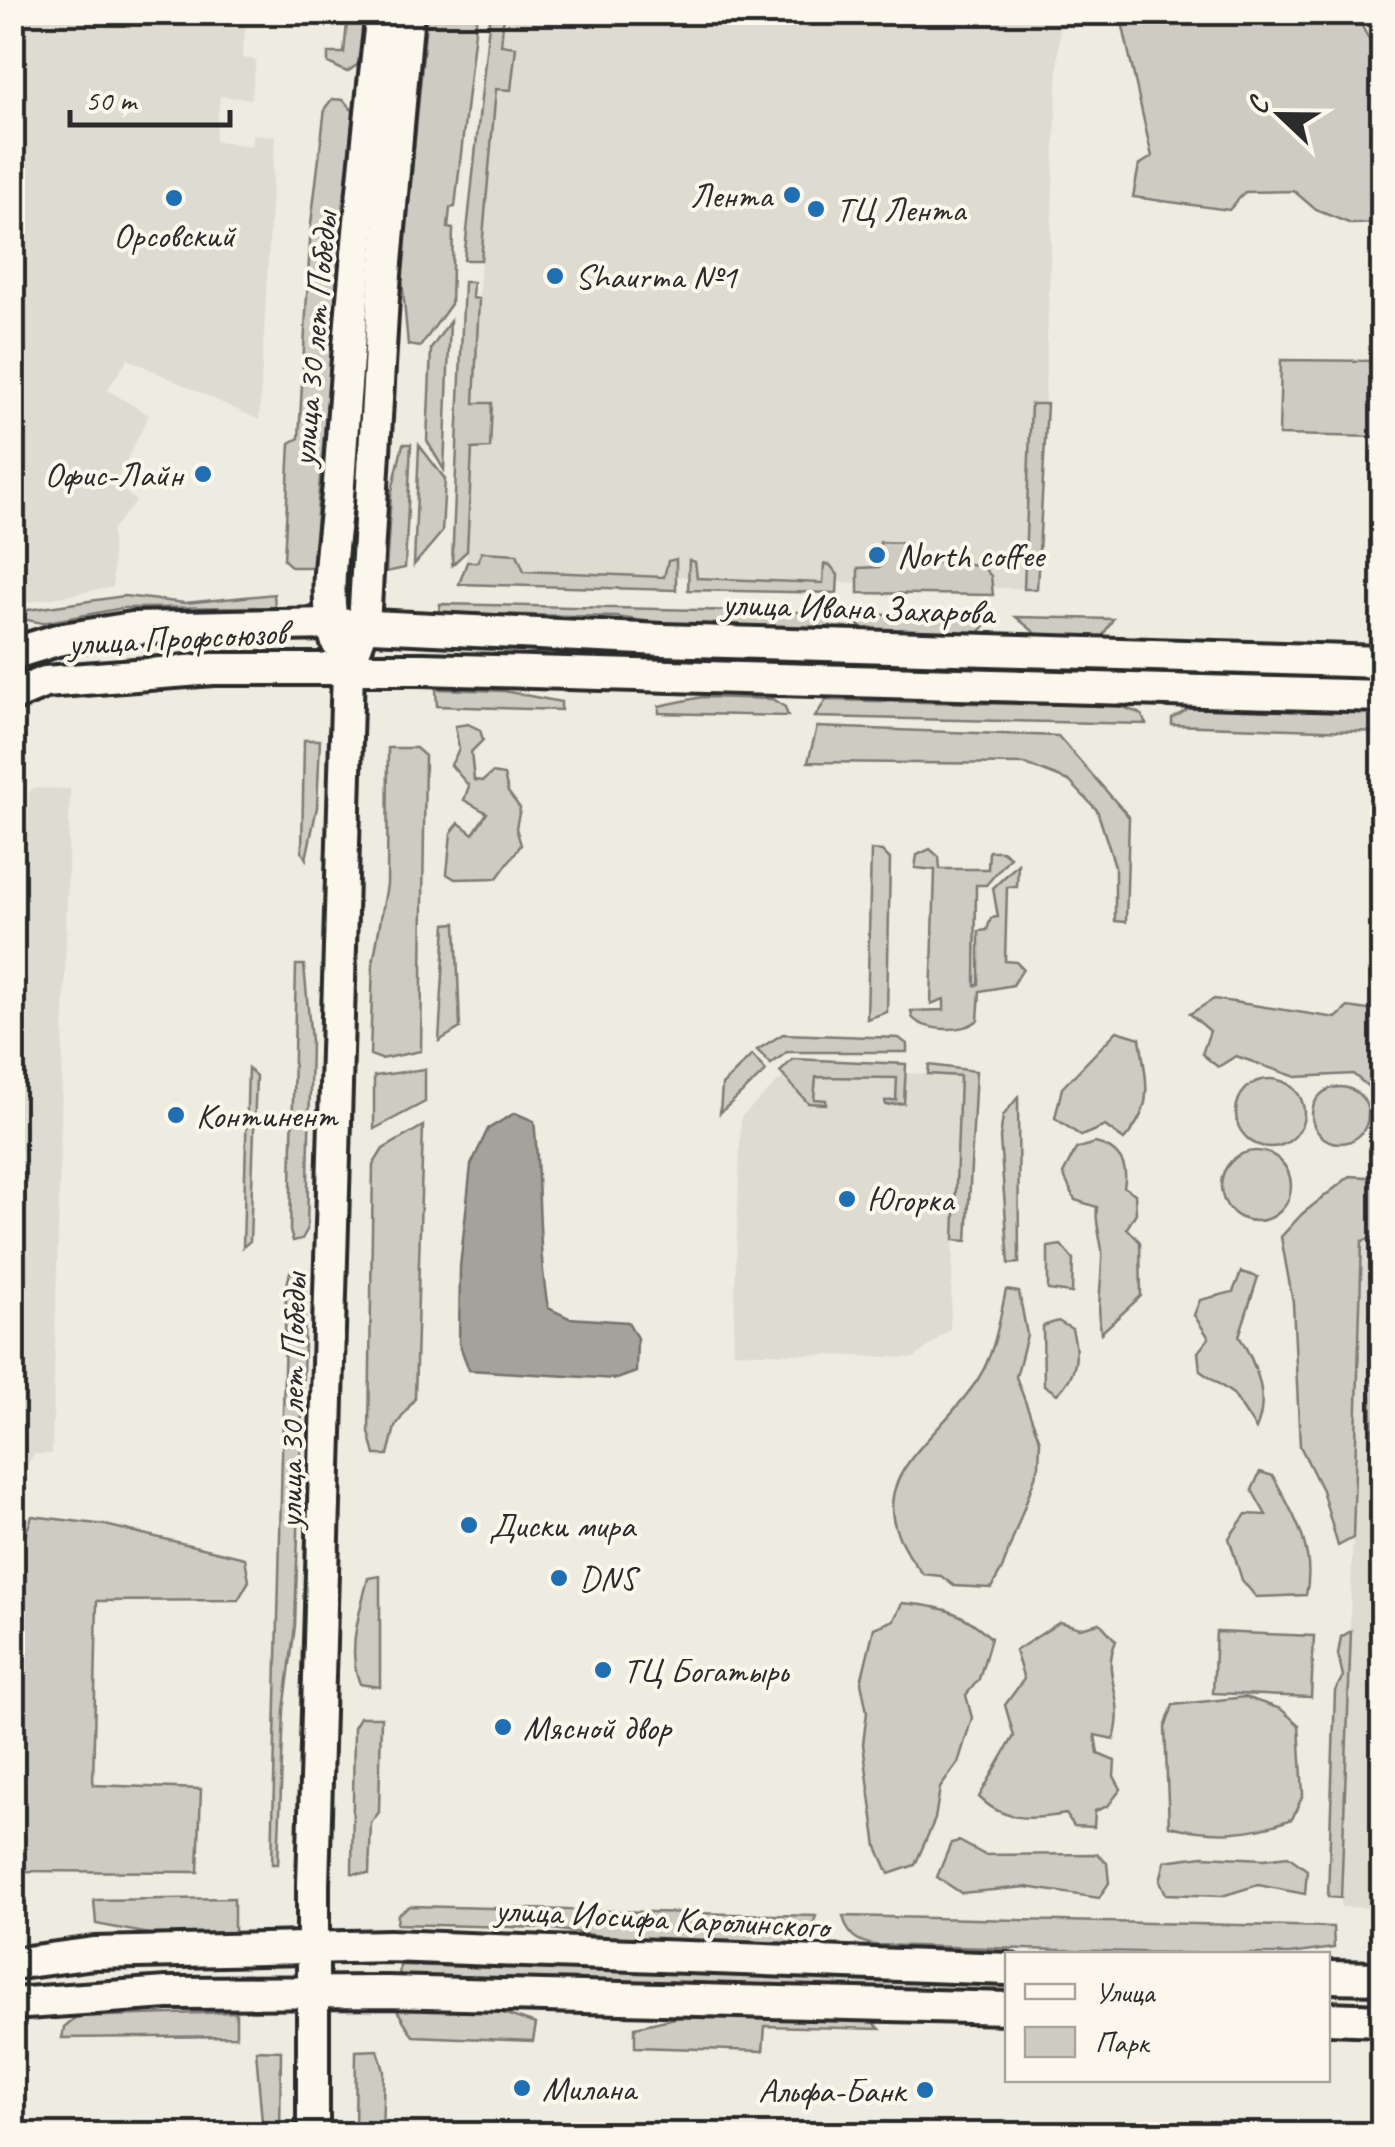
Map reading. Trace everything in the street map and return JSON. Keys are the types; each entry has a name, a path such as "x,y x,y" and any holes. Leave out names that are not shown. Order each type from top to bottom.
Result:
{"main road":[{"name":"улица 30 лет Победы","path":"348,669 331,624 345,389 382,12"},
{"name":"улица 30 лет Победы","path":"313,2134 314,1947 348,669 364,625 383,296 408,12"},
{"name":"улица Ивана Захарова","path":"331,624 662,640 1382,662"},
{"name":"улица Профсоюзов","path":"12,654 57,640 132,628 331,624"},
{"name":"улица Профсоюзов","path":"12,696 45,682 129,673 348,669"},
{"path":"348,669 1382,696"},
{"name":"улица Иосифа Каролинского","path":"12,1964 94,1952 314,1947 560,1950 644,1957 1005,1968"},
{"path":"1330,1977 1382,1978"},
{"path":"12,2004 167,1992 314,1992 1005,2008"},
{"path":"1330,2018 1382,2020"}],"shaded area":[{"path":"13,12 247,13 242,58 256,60 251,99 220,96 215,141 251,146 253,134 275,136 259,420 128,359 107,390 149,415 115,483 136,501 112,530 113,587 13,605"},
{"path":"504,13 1060,13 1037,589 466,569 484,191"},
{"path":"33,788 70,789 52,1454 34,1454 13,1487 12,938 21,944 29,793"},
{"name":"Югорка","path":"791,1070 960,1075 950,1329 914,1358 733,1352 741,1117"},
{"path":"515,1113 534,1121 548,1308 569,1318 628,1322 637,1338 636,1372 617,1379 469,1370 459,1343 460,1267 471,1165 488,1129"},
{"path":"1382,1236 1382,1908 1341,1907 1362,1240"}],"green space":[{"path":"427,12 477,13 455,207 450,208 448,228 453,229 451,304 420,347 408,345 402,279"},
{"path":"348,13 365,13 361,62 347,72 328,63 328,53 344,53"},
{"path":"490,13 504,13 501,45 516,47 511,90 496,89 481,260 464,260"},
{"path":"1120,13 1355,13 1382,64 1382,223 1351,224 1316,210 1294,191 1245,192 1229,210 1133,197 1139,165 1152,157"},
{"path":"332,99 343,100 355,113 313,567 292,567 284,560 290,443 299,438 311,224 325,108"},
{"path":"464,282 473,282 472,298 479,299 474,403 492,403 490,448 472,449 467,551 452,565"},
{"path":"450,321 444,470 427,441 431,349"},
{"path":"1281,360 1382,361 1381,437 1279,435"},
{"path":"1031,404 1047,404 1037,589 1024,589"},
{"path":"403,444 411,444 405,568 386,572 391,495"},
{"path":"419,445 445,479 442,532 414,565"},
{"path":"880,542 908,543 909,560 981,565 991,576 993,595 858,593 858,568 880,567"},
{"path":"482,552 517,554 524,571 664,577 668,561 676,559 676,590 459,584 467,562 477,562"},
{"path":"689,560 695,562 697,578 823,583 824,564 830,565 838,575 837,593 688,590"},
{"path":"274,594 275,607 123,608 42,623 22,619 28,610 124,596 185,603"},
{"path":"440,604 835,613 830,626 820,632 703,629 616,617 439,613"},
{"path":"857,614 992,618 975,637 868,634 856,623"},
{"path":"1016,617 1113,619 1102,637 1039,636"},
{"path":"436,653 1382,675 1382,684 436,662"},
{"path":"436,689 504,691 561,702 561,710 437,706"},
{"path":"702,697 772,699 785,707 788,716 659,713 659,706"},
{"path":"826,700 1121,706 1141,714 1146,724 815,717"},
{"path":"1190,708 1382,713 1382,732 1172,725 1172,719"},
{"path":"468,724 480,730 483,740 471,752 474,780 483,781 492,773 504,775 508,792 520,808 516,828 521,845 497,878 455,879 447,874 451,833 459,823 473,834 487,813 464,800 469,786 451,765 459,749 455,726"},
{"path":"817,727 1058,736 1129,817 1126,922 1115,921 1115,866 1097,810 1069,781 1025,764 808,762"},
{"path":"304,740 320,740 317,807 306,859 302,852"},
{"path":"388,748 416,748 425,756 421,1051 381,1059 370,1055 373,963 387,885"},
{"path":"930,849 939,857 940,869 988,869 989,851 1002,851 1010,857 986,885 976,885 975,986 979,984 979,931 987,930 991,918 998,917 993,888 1018,864 1017,887 1007,887 1005,961 1016,962 1023,969 1013,985 980,991 978,1020 954,1029 925,1026 912,1017 911,1011 944,1010 944,999 931,1004 935,870 915,868 917,855"},
{"path":"871,850 882,851 890,859 887,1012 867,1019"},
{"path":"456,923 460,1028 439,1041 446,924"},
{"path":"296,965 304,965 311,1041 307,1230 302,1239 293,1241 290,1231"},
{"path":"1214,999 1336,1018 1348,1007 1382,1012 1382,1098 1353,1074 1296,1077 1236,1056 1218,1067 1202,1054 1210,1031 1190,1014"},
{"path":"1117,1031 1140,1038 1145,1104 1124,1140 1105,1126 1081,1136 1055,1118 1062,1088"},
{"path":"783,1034 899,1038 907,1044 907,1052 787,1052 771,1064 757,1050"},
{"path":"752,1055 766,1071 720,1113 722,1085"},
{"path":"793,1059 906,1064 904,1103 886,1105 885,1101 896,1100 897,1078 816,1077 814,1099 826,1100 826,1104 808,1103 780,1072"},
{"path":"929,1065 976,1071 967,1241 954,1240 960,1076 928,1074"},
{"path":"248,1068 256,1076 250,1241 243,1247"},
{"path":"425,1069 425,1102 374,1129 374,1076"},
{"path":"1270,1079 1294,1089 1304,1113 1294,1137 1270,1147 1246,1137 1236,1113 1246,1089"},
{"path":"1340,1087 1360,1095 1368,1115 1360,1135 1340,1143 1320,1135 1312,1115 1320,1095"},
{"path":"1018,1097 1019,1263 1009,1264 1000,1138 1003,1116"},
{"path":"423,1126 415,1398 395,1427 388,1455 375,1455 369,1432 373,1165 383,1149"},
{"path":"1095,1143 1116,1153 1123,1164 1124,1187 1135,1194 1136,1213 1127,1228 1140,1242 1141,1296 1101,1333 1102,1254 1097,1207 1075,1200 1063,1174 1076,1149"},
{"path":"1256,1151 1281,1161 1291,1186 1281,1211 1256,1221 1231,1211 1221,1186 1231,1161"},
{"path":"1350,1176 1382,1178 1382,1235 1362,1241 1353,1538 1338,1546 1322,1490 1300,1446 1293,1303 1281,1237 1302,1214"},
{"path":"1061,1245 1073,1259 1072,1293 1048,1290 1048,1247"},
{"path":"1382,1254 1382,1452 1373,1442 1369,1346 1372,1296"},
{"path":"290,1272 300,1274 306,1283 295,1626 284,1710 278,1864 272,1864 286,1290"},
{"path":"1241,1272 1258,1277 1239,1336 1259,1381 1262,1404 1256,1429 1233,1394 1200,1371 1198,1352 1209,1338 1194,1315 1200,1300 1233,1292"},
{"path":"1006,1290 1019,1292 1027,1335 1016,1377 1040,1441 1039,1466 1002,1569 991,1588 954,1586 941,1576 923,1574 901,1542 892,1515 894,1491 904,1469 984,1369"},
{"path":"1058,1321 1072,1329 1076,1356 1073,1372 1057,1394 1044,1385 1043,1326"},
{"path":"1260,1472 1273,1476 1301,1533 1308,1563 1306,1595 1256,1597 1242,1580 1229,1538 1246,1514 1266,1515 1252,1490"},
{"path":"32,1516 105,1525 245,1558 249,1581 238,1600 97,1601 93,1785 201,1789 198,1872 13,1871 13,1570"},
{"path":"380,1576 380,1687 360,1684 354,1658 368,1578"},
{"path":"902,1603 950,1611 991,1638 979,1679 966,1695 972,1718 958,1763 940,1788 935,1819 915,1865 889,1874 877,1847 863,1744 867,1712 861,1682 874,1628 894,1620"},
{"path":"1060,1622 1080,1628 1100,1623 1116,1641 1111,1665 1118,1710 1114,1739 1095,1735 1098,1754 1115,1761 1114,1776 1121,1789 1108,1806 1095,1811 1094,1827 1074,1826 1066,1814 1030,1818 1008,1815 979,1797 1014,1736 1005,1705 1024,1679 1015,1651"},
{"path":"1351,1631 1341,1898 1328,1897 1335,1691 1343,1676 1338,1654 1341,1637"},
{"path":"1216,1632 1314,1636 1311,1697 1213,1693"},
{"path":"1245,1697 1281,1709 1299,1725 1303,1795 1292,1819 1231,1832 1169,1826 1165,1728 1173,1705"},
{"path":"360,1717 381,1717 379,1812 371,1823 369,1874 352,1873 354,1727"},
{"path":"959,1841 985,1855 1097,1854 1107,1863 1109,1883 1099,1898 1026,1887 961,1893 937,1877 951,1843"},
{"path":"1203,1856 1288,1856 1307,1870 1305,1894 1258,1885 1222,1896 1166,1894 1160,1881 1165,1861"},
{"path":"234,1898 234,1935 155,1935 96,1924 94,1900"},
{"path":"410,1906 816,1916 809,1936 798,1943 627,1940 546,1928 397,1924 398,1914"},
{"path":"843,1916 1333,1927 1334,1948 1305,1952 1138,1952 874,1945 853,1936"},
{"path":"400,1965 1005,1982 1005,1995 399,1978"},
{"path":"395,2007 500,2012 536,2024 533,2041 413,2036"},
{"path":"236,2012 236,2036 62,2038 64,2027 76,2017"},
{"path":"684,2016 873,2022 880,2029 765,2026 763,2051 635,2047 635,2027"},
{"path":"256,2050 281,2051 280,2134 263,2134"},
{"path":"378,2050 384,2071 382,2134 355,2134 356,2051"}],"place":[{"name":"Лента","path":"792,195"},
{"name":"Орсовский","path":"174,198"},
{"name":"ТЦ Лента","path":"816,209"},
{"name":"Shaurma №1","path":"555,276"},
{"name":"Офис-Лайн","path":"203,474"},
{"name":"North coffee","path":"877,555"},
{"name":"Континент","path":"176,1115"},
{"name":"Югорка","path":"847,1199"},
{"name":"Диски мира","path":"469,1525"},
{"name":"DNS","path":"559,1578"},
{"name":"ТЦ Богатырь","path":"603,1670"},
{"name":"Мясной двор","path":"503,1727"},
{"name":"Милана","path":"522,2088"},
{"name":"Альфа-Банк","path":"925,2090"}]}
